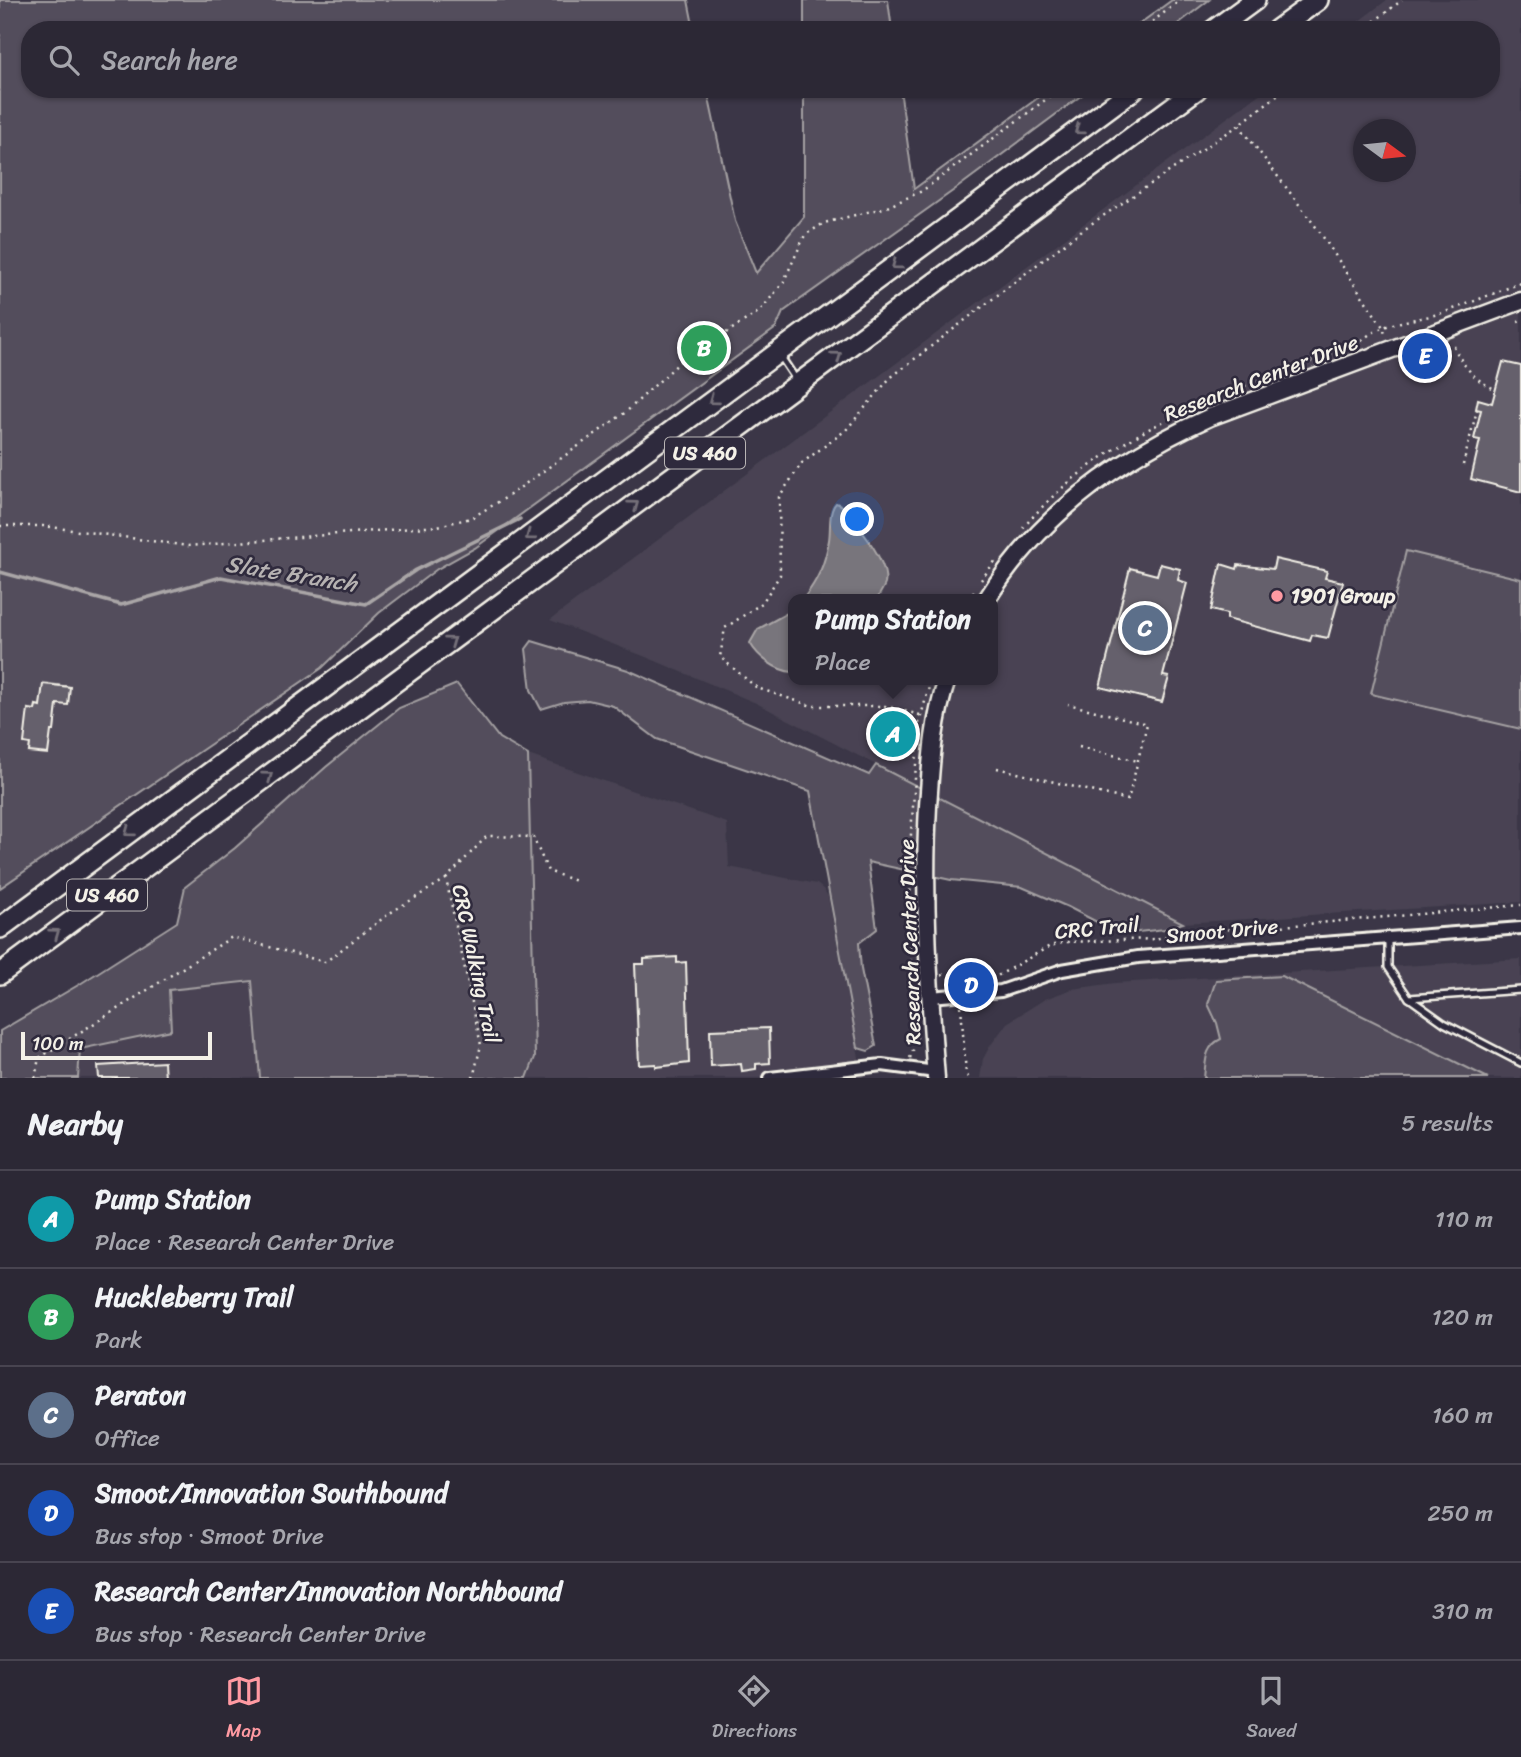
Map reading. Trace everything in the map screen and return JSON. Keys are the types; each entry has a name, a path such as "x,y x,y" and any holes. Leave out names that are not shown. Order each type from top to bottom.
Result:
{"highway":[{"path":"1226,21 1255,0"},
{"path":"1289,21 1318,0"},
{"name":"US 460","path":"0,928 1121,98"},
{"name":"US 460","path":"0,974 1185,98"}],"main road":[{"name":"Research Center Drive","path":"991,594 1017,559 1057,514 1107,473 1168,436 1210,416 1521,301"},
{"name":"Research Center Drive","path":"936,1075 925,885 934,733 946,685"}],"street":[{"name":"Smoot Drive","path":"930,997 1001,991 1082,965 1138,957 1521,928"},
{"path":"770,1078 881,1065 936,1075"}],"lane":[{"path":"777,353 799,383"},
{"path":"1388,937 1388,967 1409,998 1444,1023 1521,1063"},
{"path":"1409,998 1521,990"}],"path":[{"path":"1153,21 1181,0"},
{"path":"1375,21 1402,0"},
{"path":"0,526 43,526 179,545 438,526 471,518 507,496 626,412 695,348 726,333 760,311 783,283 804,235 824,223 887,207 922,191 1048,98"},
{"path":"920,715 885,706 812,706 757,688 720,657 725,628 762,603 780,575 779,497 802,463 846,430 890,378 1082,230 1239,125 1274,98"},
{"path":"1239,125 1320,231 1383,327"},
{"path":"1454,346 1459,360 1487,387 1496,389"},
{"path":"1463,465 1477,410"},
{"path":"997,768 1128,800 1147,724 1068,704"},
{"path":"1079,747 1138,761"},
{"path":"446,879 487,836 533,837 548,871 578,882"},
{"name":"CRC Walking Trail","path":"35,1078 39,1058 232,937 325,962 390,913 446,879 481,1045 473,1078"},
{"name":"CRC Trail","path":"981,981 992,979 1012,969 1050,946 1066,943 1155,939 1180,933 1521,905"},
{"path":"938,972 960,984"},
{"path":"911,974 917,1040 911,1056"},
{"path":"961,1006 966,1074 970,1078"}],"shaded area":[{"path":"0,0 688,0 692,21 21,21 21,98 709,98 735,221 756,273 804,217 804,98 901,98 914,189 1038,98 1078,98 783,312 776,328 475,548 437,569 379,613 322,668 0,888","holes":["44,683 69,687 53,703 56,710 54,731 29,751 31,736 28,709 35,710 36,705 40,706"]},
{"path":"804,0 888,0 891,21 804,21"},
{"path":"1172,0 1209,0 1182,21 1143,21"},
{"path":"1387,0 1521,0 1521,902 1183,923 756,703 550,620 1254,98 1500,98 1500,21 1359,21"},
{"path":"836,503 841,505 877,553 885,575 885,584 880,594 806,594 823,564 833,507"},
{"path":"1406,551 1521,579 1521,729 1371,694"},
{"path":"788,613 788,671 768,662 750,643 758,629"},
{"path":"532,641 628,670 869,775 876,765 1183,923 1165,929 1120,934 1022,887 951,880 868,862 877,929 859,943 861,969 876,1046 868,1051 858,1048 810,791 657,739 613,706 588,700 564,702 541,709 531,690 526,649"},
{"path":"457,684 499,738 528,755 535,1057 527,1078 260,1078 252,981 169,990 171,1030 80,1049 78,1078 0,1078 0,1031 177,922 185,887 235,848 326,767 399,708"},
{"path":"528,755 727,823 729,867 817,884 823,889 828,896 863,1078 527,1078 535,1057"},
{"path":"1521,959 1521,1078 980,1078 983,1059 1007,1023 1045,999 1072,989 1115,983"},
{"path":"1282,976 1488,1078 1204,1078 1211,1046 1221,1039 1208,1004 1216,980"},
{"path":"253,980 260,1078 78,1078 80,1049 171,1030 169,990"}],"building":[{"path":"1503,362 1521,366 1521,492 1471,479 1480,440 1474,439 1481,410 1476,409 1478,399 1492,403"},
{"name":"1901 Group","path":"1275,559 1327,571 1325,578 1343,582 1328,638 1312,635 1310,641 1227,619 1227,614 1211,610 1221,564 1237,569 1238,565 1273,569"},
{"path":"1160,564 1180,569 1178,580 1187,583 1163,676 1169,677 1162,702 1100,687 1130,568 1157,575"},
{"path":"43,684 70,687 68,705 57,704 48,754 29,752 30,744 24,743 28,709 35,710 36,705 40,706"},
{"path":"889,725 900,726 897,743 887,742"},
{"path":"677,957 677,963 686,962 689,1063 656,1067 656,1064 639,1065 635,964 644,964 644,959"},
{"path":"769,1028 770,1063 756,1064 756,1069 742,1071 741,1064 711,1066 710,1030"},
{"path":"164,1062 165,1078 99,1078 98,1066"}],"waterway":[{"name":"Slate Branch","path":"0,572 121,605 221,577 366,604 416,570 520,519"}],"place":[{"name":"Huckleberry Trail","path":"704,348"},
{"name":"Research Center/Innovation Northbound","path":"1425,356"},
{"name":"1901 Group","path":"1277,596"},
{"name":"Peraton","path":"1145,628"},
{"name":"Pump Station","path":"893,734"},
{"name":"Smoot/Innovation Southbound","path":"971,985"}]}
